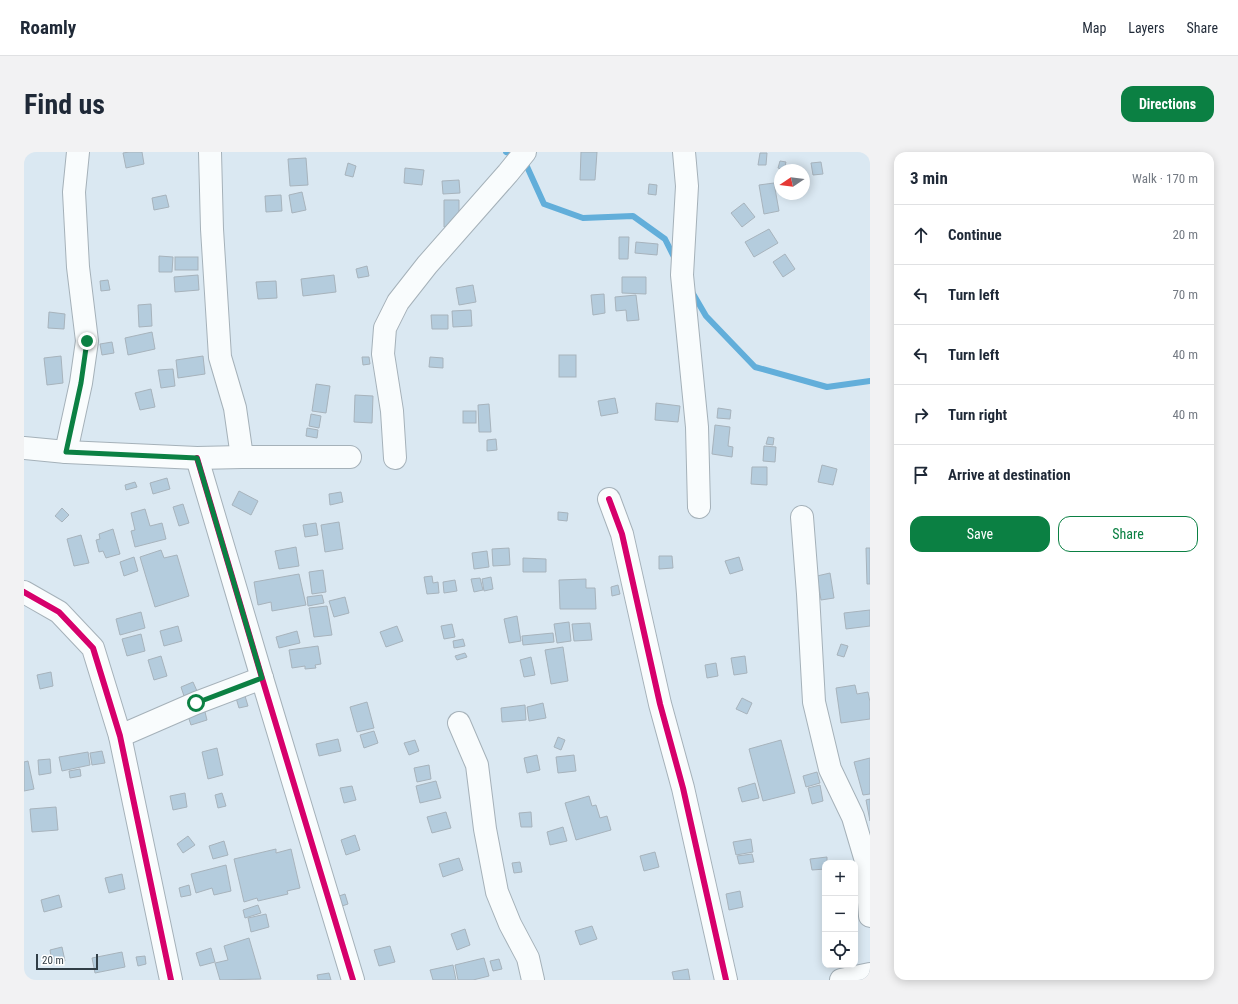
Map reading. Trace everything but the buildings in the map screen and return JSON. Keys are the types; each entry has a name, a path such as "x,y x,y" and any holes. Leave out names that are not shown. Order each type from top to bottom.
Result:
{"street":[{"path":"66,452 81,383 87,341 78,267 74,192 78,152"},
{"path":"210,152 212,229 220,357 235,408 242,457"},
{"path":"395,458 392,411 383,354 385,328 398,302 427,265 525,152"},
{"path":"684,152 687,186 682,274 697,427 699,507"},
{"path":"24,448 66,452 197,458 350,457"},
{"path":"197,458 353,980"},
{"path":"609,499 622,534 660,704 683,788 726,980"},
{"path":"802,517 814,702 830,769 853,817 866,861 870,916"},
{"path":"24,592 59,612 93,648 120,736 171,980"},
{"path":"120,736 196,703 262,678"},
{"path":"459,723 477,765 485,828 497,892 510,924 528,958 533,980"},
{"path":"841,980 870,974"}],"waterway":[{"path":"506,152 517,155"},
{"path":"524,160 544,204 583,218 633,216 665,239 675,259"},
{"path":"692,292 706,316 755,367 827,387 870,381"}],"cycle path":[{"path":"197,458 353,980"},
{"path":"609,499 622,534 660,704 683,788 726,980"},
{"path":"24,592 59,612 93,648 120,736 171,980"}],"route":[{"path":"87,341 81,383 66,452 197,458 262,678 196,703"}]}
